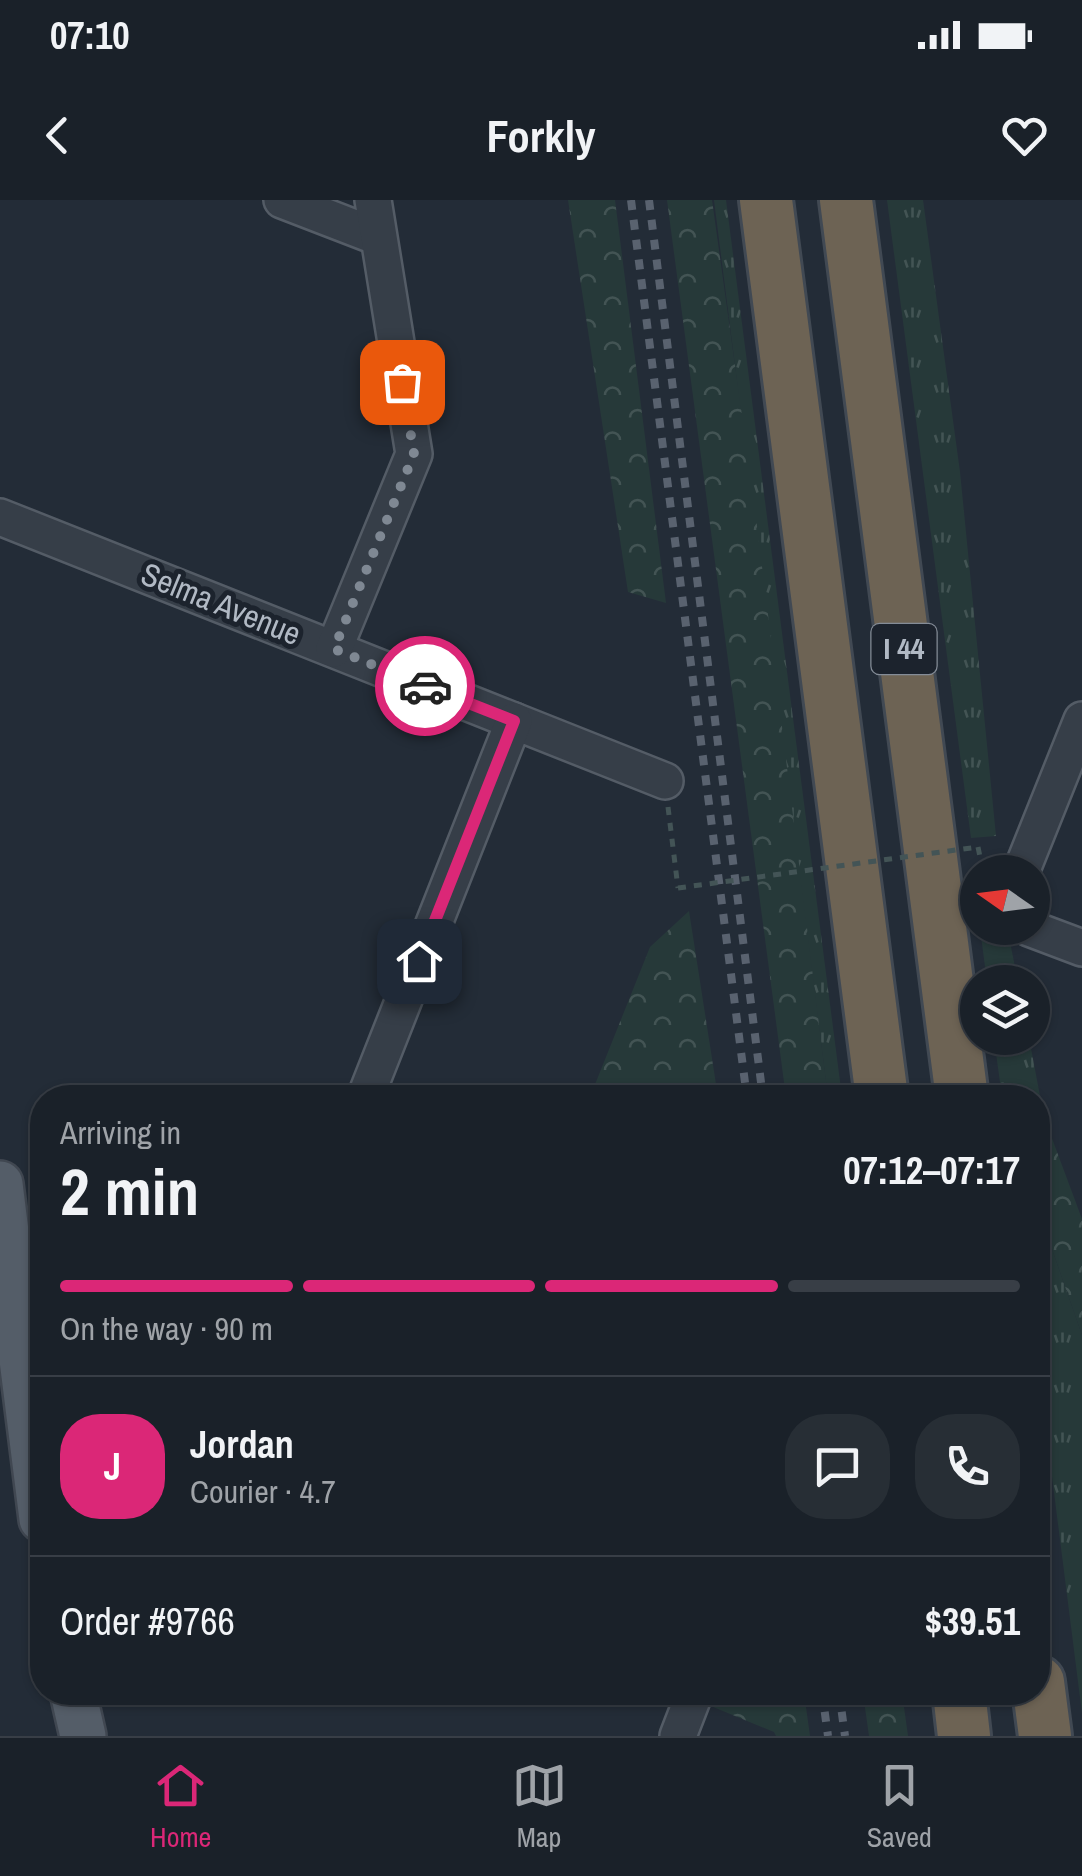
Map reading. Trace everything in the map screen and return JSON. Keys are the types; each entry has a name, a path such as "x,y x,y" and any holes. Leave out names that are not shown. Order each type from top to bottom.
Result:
{"highway":[{"name":"I 44","path":"766,200 880,1085"},
{"name":"I 44","path":"846,200 960,1085"},
{"path":"960,1705 964,1736"},
{"path":"1041,1705 1044,1736"}],"main road":[{"path":"0,1184 18,1280 30,1400"},
{"path":"76,1705 84,1736"}],"street":[{"path":"282,200 378,237"},
{"path":"334,649 414,454 373,200"},
{"name":"Selma Avenue","path":"0,516 665,780"},
{"path":"1028,855 1082,720"},
{"path":"370,1085 514,721"},
{"path":"1050,936 1082,948"},
{"path":"678,1736 690,1705"}],"path":[{"path":"665,780 678,888 978,847 980,855"}],"green space":[{"path":"568,200 615,200 666,603 628,592"},
{"path":"667,200 712,200 754,502 827,1085 784,1085"},
{"path":"714,200 726,200 840,1085 826,1085"},
{"path":"887,200 923,200 960,472 996,836 971,838"},
{"path":"689,911 716,1085 595,1085 650,947"},
{"path":"982,945 1012,945 1015,965 985,965"},
{"path":"996,1055 1032,1055 1038,1085 1000,1085"},
{"path":"1050,1133 1082,1219 1082,1335 1050,1243"},
{"path":"1050,1243 1082,1335 1082,1713 1050,1461"},
{"path":"708,1705 806,1705 810,1736 776,1736"},
{"path":"865,1705 904,1705 908,1736 869,1736"}],"railway":[{"path":"631,200 745,1085"},
{"path":"649,200 761,1085"},
{"path":"824,1705 828,1736"},
{"path":"841,1705 845,1736"}],"way so far":[{"path":"402,382 414,454 334,649 425,686"}],"route":[{"path":"419,961 514,721 425,686"}]}
